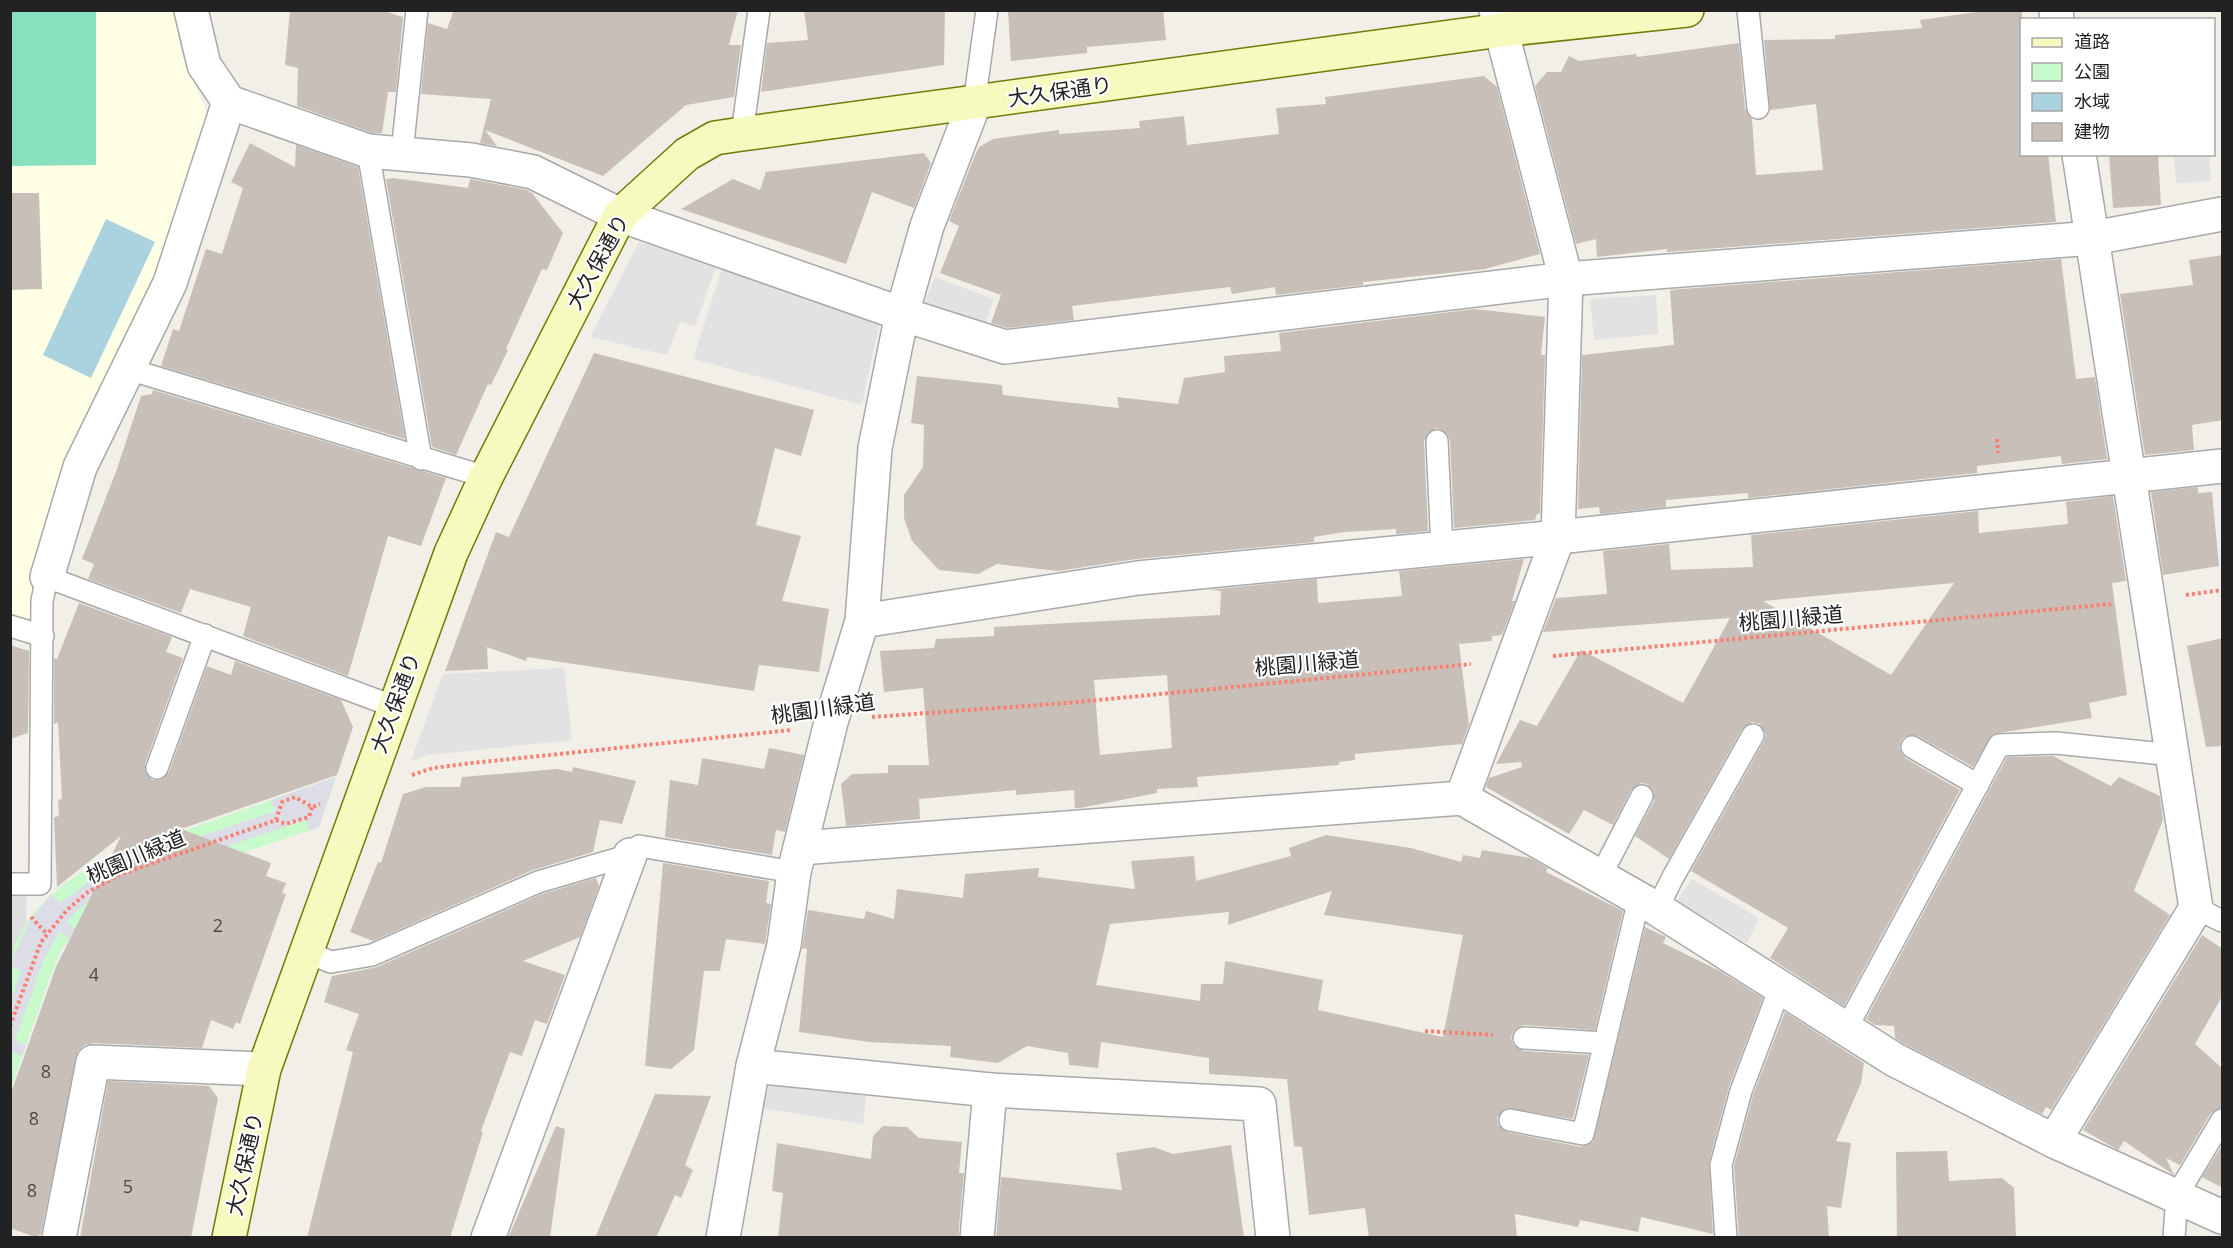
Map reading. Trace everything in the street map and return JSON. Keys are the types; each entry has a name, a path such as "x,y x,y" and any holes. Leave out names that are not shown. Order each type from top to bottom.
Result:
{"main road":[{"name":"大久保通り","path":"230,1238 264,1069 451,553 486,477 621,215 687,154 715,138 974,104 1499,20 1687,10"}],"street":[{"path":"191,10 204,65 229,102 368,151 471,160 533,172 621,215 902,314 1005,347 1566,279 2093,238 2223,214"},
{"path":"1462,798 1558,537 1566,279 1499,20"},
{"path":"47,577 80,467 170,283 229,102"},
{"path":"723,1238 753,1066 784,945 797,860 831,722 862,621 875,448 902,314 927,226 974,104"},
{"path":"2054,1141 2210,914 2173,755 2079,156"},
{"path":"862,621 1138,578 1558,537 2223,466"},
{"path":"797,860 1462,798 1648,904 1895,1060 2054,1141 2223,1217"},
{"path":"488,1238 630,855"},
{"path":"59,1238 93,1062 264,1069"},
{"path":"753,1066 990,1090 1259,1104 1273,1238"},
{"path":"977,1238 990,1090"}],"lane":[{"path":"402,153 417,10"},
{"path":"742,134 759,10"},
{"path":"974,104 987,10"},
{"path":"1748,10 1758,108"},
{"path":"368,151 421,459"},
{"path":"128,369 486,477"},
{"path":"1437,441 1442,548"},
{"path":"10,884 40,884 42,601 47,577 395,707"},
{"path":"10,626 43,636"},
{"path":"157,768 205,635"},
{"path":"1510,1120 1583,1134 1604,1043 1648,904 1673,877 1753,735"},
{"path":"1846,1029 1999,745 2056,743 2173,755"},
{"path":"1911,747 1978,785"},
{"path":"1600,877 1642,796"},
{"path":"306,952 331,962 372,955 538,882 630,855 639,846 797,860"},
{"path":"1726,1238 1721,1165 1741,1091 1780,988"},
{"path":"1524,1038 1604,1043"},
{"path":"2174,1238 2177,1195 2223,1120"}],"path":[{"name":"桃園川緑道","path":"404,778 451,765 808,728 831,722 1067,703 2149,600 2223,590"},
{"path":"276,820 282,802 295,797 312,807"},
{"name":"桃園川緑道","path":"10,1026 41,942 67,910 88,892 118,875 276,820 285,824 309,817 312,807 322,804"},
{"path":"1425,1031 1524,1038"}],"shaded area":[{"path":"10,11 173,11 182,55 211,122 163,272 32,579 35,641 10,634"},
{"path":"2174,156 2209,156 2211,181 2176,183"},
{"path":"639,242 717,264 695,326 680,322 667,355 590,337"},
{"path":"722,268 879,325 862,405 693,359"},
{"path":"935,277 994,299 984,327 924,305"},
{"path":"1656,295 1658,334 1594,340 1590,299"},
{"path":"564,668 572,740 428,755 411,761 443,674"},
{"path":"336,777 319,827 310,831 306,820 195,857 89,901 77,911 67,922 76,930 69,939 60,931 44,959 15,1040 26,1045 22,1056 11,1051 11,1001 21,971 11,966 11,962 29,922 51,894 60,903 94,878 174,834 185,830 190,840 275,811 271,800"},
{"path":"1692,879 1759,918 1747,943 1677,901"},
{"path":"11,890 27,891 26,918 29,922 11,962"},
{"path":"766,1080 866,1096 863,1124 760,1108"}],"green space":[{"path":"10,11 96,11 96,165 11,166"},
{"path":"336,777 319,827 199,868 76,930 61,950 11,1088 9,1011 11,964 22,930 46,900 77,875 109,857"}],"water":[{"path":"106,219 155,242 91,378 43,355"}],"building":[{"path":"290,10 381,10 403,17 396,92 388,92 382,133 372,133 297,106 298,68 285,65"},
{"path":"454,10 738,10 729,45 741,45 734,97 686,105 603,176 485,130 497,146 480,143 491,99 421,94 428,23 447,29"},
{"path":"804,10 945,10 944,65 761,92 767,43 808,40"},
{"path":"1008,10 1163,10 1166,40 1087,47 1087,53 1011,61"},
{"path":"1991,10 2022,10 2022,18 2020,18 2020,156 2048,156 2056,222 1667,252 1667,249 1597,257 1596,239 1576,244 1535,86 1547,72 1561,72 1569,56 1579,61 1636,54 1637,57 1739,43 1745,109 1752,119 1756,175 1823,170 1816,104 1770,110 1764,40 1835,39 1835,35 1922,28 1920,20"},
{"path":"1484,76 1497,87 1540,254 1485,269 1363,282 1363,285 1276,295 1275,287 1232,294 1230,287 1072,306 1074,320 1007,328 991,323 1001,295 940,273 959,226 949,221 975,155 979,147 993,139 1059,130 1059,134 1140,128 1139,121 1184,116 1187,145 1279,134 1276,108 1326,104 1325,97"},
{"path":"250,143 295,167 296,145 358,167 405,439 161,366 173,329 179,331 206,249 222,254 243,188 231,182"},
{"path":"924,153 931,163 914,208 872,192 846,264 681,209 733,179 760,190 766,172"},
{"path":"2109,156 2158,156 2161,205 2113,208"},
{"path":"386,179 468,188 470,179 527,190 532,193 563,233 547,270 542,269 506,349 508,350 491,385 488,384 456,455 432,447"},
{"path":"10,193 39,193 42,289 10,290"},
{"path":"2223,255 2223,420 2192,425 2194,450 2145,455 2120,294 2193,285 2189,260"},
{"path":"2061,259 2076,379 2095,377 2107,459 2062,464 2061,456 1977,466 1977,473 1748,498 1748,493 1666,500 1666,507 1600,514 1599,507 1578,509 1582,355 1674,345 1670,290"},
{"path":"1475,309 1545,317 1541,355 1545,355 1540,513 1537,514 1535,520 1454,528 1450,440 1447,434 1437,428 1430,431 1424,441 1428,531 1396,534 1396,529 1344,532 1314,537 1314,542 1136,559 1058,571 997,564 978,574 939,570 912,541 904,518 904,495 923,467 924,425 911,423 917,376 1002,385 1003,395 1119,408 1117,397 1178,404 1184,378 1225,372 1224,356 1281,351 1279,333"},
{"path":"594,353 814,410 801,456 775,448 756,525 801,536 782,601 829,609 819,672 759,665 754,691 527,657 526,661 487,647 488,669 445,671 496,532 509,537"},
{"path":"153,390 446,478 421,546 388,536 348,676 243,636 251,607 190,589 181,613 88,579 94,564 82,559 117,469 141,396 152,394"},
{"path":"2198,487 2198,493 2212,492 2219,566 2163,575 2151,492"},
{"path":"2113,496 2126,581 2112,583 2127,695 2089,703 2092,718 1993,734 1973,767 1918,736 1906,736 1901,740 1899,748 1905,758 1960,790 1844,1006 1770,958 1788,928 1691,871 1764,741 1766,734 1760,724 1752,722 1742,729 1669,859 1635,836 1654,801 1653,790 1647,784 1641,783 1631,790 1613,825 1584,810 1569,834 1486,787 1489,778 1522,767 1521,762 1496,764 1520,720 1537,726 1581,650 1683,703 1730,618 1543,632 1556,598 1607,594 1603,551 1669,544 1671,570 1753,567 1751,535 1978,511 1979,533 2068,524 2066,502","holes":["1954,583 1891,675 1763,601"]},
{"path":"1524,559 1512,601 1515,601 1502,635 1492,636 1492,641 1459,644 1469,725 1462,744 1355,754 1355,760 1339,762 1339,765 1197,777 1198,787 1157,789 1157,793 1080,808 1075,808 1074,790 1016,795 1016,790 919,799 920,819 846,826 841,784 852,774 888,773 888,765 929,765 923,688 884,692 880,651 934,648 936,639 994,636 994,627 1220,615 1221,591 1209,590 1317,579 1318,603 1402,596 1399,571","holes":["1167,675 1172,748 1100,755 1094,680"]},
{"path":"79,603 172,637 166,652 183,658 145,764 145,771 152,780 160,780 169,772 207,666 231,675 235,661 341,700 353,727 337,775 181,829 271,863 266,876 286,883 282,893 286,894 240,1024 236,1022 233,1029 211,1020 202,1048 94,1043 85,1045 78,1051 41,1234 35,1237 10,1228 10,1096 56,967 121,836 57,887 54,817 59,816 58,800 62,799 58,722 54,724 54,658 57,659"},
{"path":"2223,638 2223,746 2206,747 2187,646"},
{"path":"10,645 29,651 28,733 10,739"},
{"path":"769,748 804,755 785,832 776,830 772,855 665,837 670,780 698,785 702,758 764,769"},
{"path":"2053,756 2111,786 2119,777 2160,796 2163,820 2134,891 2170,915 2051,1110 2046,1107 2042,1114 1904,1044 1895,1038 1894,1026 1875,1025 1866,1019 2007,757"},
{"path":"573,767 636,781 622,824 600,820 593,852 533,870 373,941 350,932 378,862 381,863 403,794 426,787 460,787 462,777 557,769 572,772"},
{"path":"1326,835 1411,848 1461,862 1463,855 1480,858 1482,850 1530,858 1548,868 1546,872 1623,911 1595,1030 1524,1025 1514,1030 1511,1037 1513,1044 1523,1051 1589,1055 1573,1119 1506,1108 1497,1118 1498,1125 1507,1132 1581,1147 1593,1142 1645,927 1666,937 1663,943 1720,971 1763,998 1729,1087 1709,1162 1713,1234 1641,1217 1638,1232 1580,1220 1578,1227 1515,1214 1517,1238 1369,1238 1365,1208 1309,1215 1302,1147 1294,1146 1287,1079 1209,1074 1209,1058 1101,1042 1098,1068 1069,1065 1068,1053 1027,1046 998,1063 950,1057 951,1046 869,1042 799,1032 807,949 802,948 808,910 864,919 866,911 894,919 897,889 963,898 965,874 1039,868 1038,877 1135,889 1131,861 1194,856 1196,881 1291,856 1289,848","holes":["1332,891 1324,915 1463,935 1443,1037 1318,1010 1323,980 1225,961 1223,984 1201,984 1200,1001 1096,985 1110,924 1229,912 1228,925"]},
{"path":"663,863 769,881 766,903 771,904 765,944 726,939 720,971 704,971 694,1050 671,1069 645,1066"},
{"path":"596,878 599,886 580,937 523,961 565,975 547,1024 535,1020 522,1056 510,1052 481,1131 483,1132 450,1238 307,1238 353,1052 346,1050 359,1014 324,1002 332,976 377,967 542,894"},
{"path":"2202,935 2223,949 2223,995 2195,1044 2223,1069 2223,1107 2211,1113 2180,1165 2166,1158 2174,1175 2124,1141 2118,1150 2083,1130"},
{"path":"1785,1012 1864,1063 1861,1083 1836,1141 1851,1143 1841,1208 1827,1206 1829,1238 1739,1238 1734,1166 1753,1095"},
{"path":"108,1081 209,1086 218,1098 191,1238 80,1238"},
{"path":"655,1094 711,1096 685,1165 693,1170 681,1198 675,1195 656,1238 595,1238"},
{"path":"556,1126 565,1129 550,1238 508,1238"},
{"path":"883,1126 907,1127 919,1138 962,1142 959,1173 964,1173 958,1238 778,1238 783,1193 772,1191 777,1143 871,1159 873,1136"},
{"path":"2223,1144 2223,1188 2202,1177"},
{"path":"1231,1145 1244,1238 996,1238 1001,1177 1122,1190 1116,1153 1154,1147 1173,1154"},
{"path":"1947,1151 1949,1181 2002,1178 2014,1188 2016,1238 1897,1238 1896,1152"}]}
